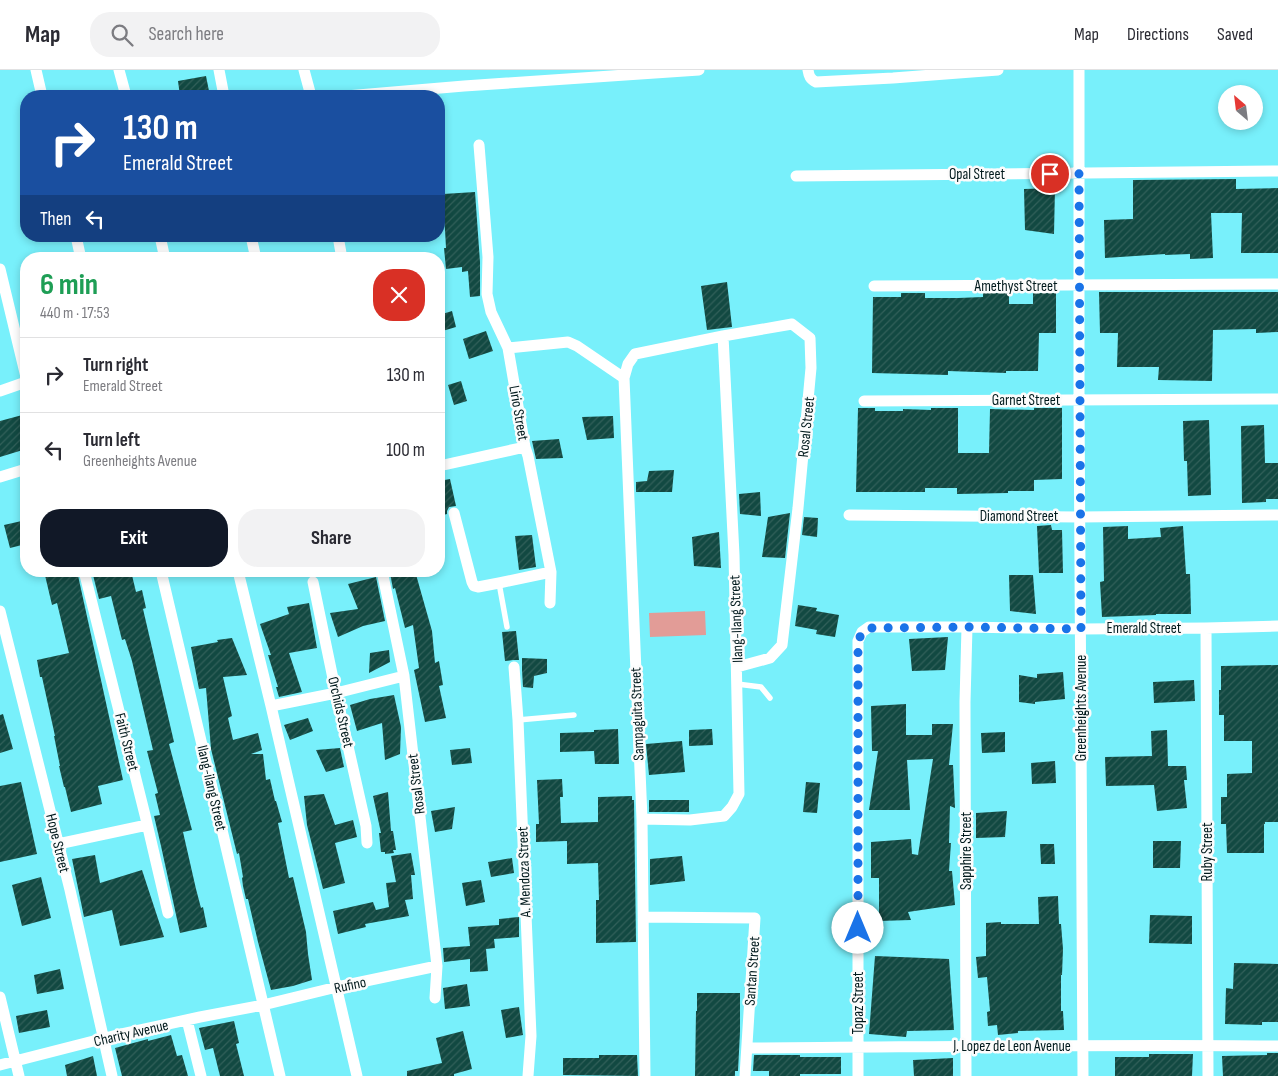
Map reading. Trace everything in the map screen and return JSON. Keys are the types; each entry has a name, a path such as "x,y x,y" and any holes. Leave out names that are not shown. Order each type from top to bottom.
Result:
{"street":[{"path":"36,70 41,90"},
{"path":"119,70 124,90"},
{"path":"219,70 223,90"},
{"path":"304,70 309,90"},
{"path":"417,90 699,70"},
{"path":"808,70 809,76 816,82 892,74 998,70"},
{"name":"Greenheights Avenue","path":"1079,70 1083,1076"},
{"name":"Lirio Street","path":"479,145 488,257 487,294 491,312 508,348 525,447 551,572 550,603"},
{"name":"Opal Street","path":"796,176 1278,171"},
{"path":"0,268 20,352"},
{"name":"Amethyst Street","path":"874,286 1278,284"},
{"name":"Rosal Street","path":"635,354 792,324 810,338 812,368 782,645 770,658 737,667"},
{"name":"Ilang-Ilang Street","path":"642,819 690,820 724,816 732,807 739,794 734,555 722,336"},
{"path":"508,348 568,342 577,346 624,378"},
{"name":"Sampaguita Street","path":"635,354 628,364 624,378 642,819 645,1076"},
{"path":"0,390 20,384"},
{"name":"Garnet Street","path":"864,401 1278,399"},
{"path":"445,465 525,447"},
{"path":"0,477 20,471"},
{"path":"454,513 474,586 478,587 551,572"},
{"name":"Diamond Street","path":"849,515 1080,517 1278,515"},
{"name":"Faith Street","path":"85,577 168,913"},
{"name":"Ilang-ilang Street","path":"162,577 280,1076"},
{"path":"239,577 337,987 356,1076"},
{"name":"Rosal Street","path":"383,577 404,676 437,966 435,998"},
{"name":"Orchids Street","path":"313,582 366,826 367,843"},
{"name":"Hope Street","path":"0,611 70,890 112,1076"},
{"name":"Emerald Street","path":"862,632 869,628 1081,629 1278,626"},
{"name":"Sapphire Street","path":"966,1076 965,702 967,627"},
{"name":"Ruby Street","path":"1206,628 1208,1076"},
{"name":"Topaz Street","path":"858,1076 858,642 862,632"},
{"name":"A. Mendoza Street","path":"514,667 518,720 531,1036 528,1076"},
{"path":"270,706 336,693 404,676"},
{"path":"58,844 147,825"},
{"name":"Santan Street","path":"643,917 755,918 745,1076"},
{"name":"Rufino","path":"263,1005 437,966"},
{"path":"0,997 19,1076"},
{"name":"Charity Avenue","path":"0,1065 103,1038 263,1005"},
{"path":"187,1020 201,1076"},
{"name":"J. Lopez de Leon Avenue","path":"747,1048 858,1048 966,1045 1278,1046"}],"lane":[{"path":"499,583 507,627"},
{"path":"737,684 761,687 770,698"},
{"path":"518,720 574,714"}],"shaded area":[{"path":"705,611 706,635 650,637 649,613"}],"building":[{"path":"206,76 209,90 179,90 178,81"},
{"path":"1236,179 1236,189 1278,188 1278,253 1241,253 1242,213 1211,213 1213,258 1190,259 1190,254 1165,254 1105,258 1104,220 1133,219 1133,180"},
{"path":"1055,188 1054,234 1025,230 1024,189"},
{"path":"475,192 480,262 480,296 470,297 468,271 462,272 462,267 446,269 444,248 446,248 445,194"},
{"path":"727,282 732,327 707,330 701,286"},
{"path":"1099,292 1278,292 1278,332 1256,333 1256,329 1213,330 1212,381 1158,380 1159,367 1117,367 1118,333 1100,333"},
{"path":"901,293 925,293 925,298 958,298 983,297 983,293 1009,293 1009,304 1033,304 1033,293 1056,293 1056,333 1039,333 1038,371 1006,371 1006,373 948,371 948,375 872,373 873,297 901,297"},
{"path":"452,311 456,327 445,330 445,313"},
{"path":"486,331 493,351 469,359 463,339"},
{"path":"461,381 467,401 454,405 448,385"},
{"path":"858,408 875,408 875,411 903,411 903,409 931,410 931,408 958,408 958,453 989,453 990,409 1034,410 1034,408 1062,408 1062,479 1034,480 1034,491 1008,491 1008,493 957,494 957,488 925,488 925,492 856,492"},
{"path":"20,416 20,451 0,457 0,421"},
{"path":"613,416 614,438 587,440 582,417"},
{"path":"1209,420 1211,495 1188,496 1187,461 1184,461 1183,421"},
{"path":"1264,425 1265,463 1278,463 1278,499 1266,499 1266,502 1242,503 1241,426"},
{"path":"559,439 563,458 536,459 532,441"},
{"path":"674,470 672,492 636,492 636,482 647,481 649,471"},
{"path":"450,479 456,506 449,507 447,514 445,514 445,480"},
{"path":"760,492 761,516 740,514 739,494"},
{"path":"790,513 785,558 762,557 768,517"},
{"path":"804,517 818,518 817,537 802,535"},
{"path":"20,521 20,546 10,548 4,525"},
{"path":"1051,525 1052,530 1062,530 1063,573 1039,573 1037,526"},
{"path":"1128,526 1128,539 1161,537 1160,528 1183,526 1186,574 1190,574 1191,614 1102,617 1100,582 1104,581 1103,527"},
{"path":"719,532 721,568 694,566 692,537"},
{"path":"532,535 536,567 519,570 515,536"},
{"path":"1009,575 1033,575 1036,614 1010,611"},
{"path":"45,577 78,577 123,780 98,786 102,804 71,812 59,766 55,736 37,660 69,653 57,603 52,605"},
{"path":"94,577 132,577 136,592 142,590 146,608 143,609 174,742 169,744 192,830 183,832 207,927 180,933 154,816 160,815 155,794 158,793 147,751 153,750 132,661 125,639 122,640 111,596 99,599"},
{"path":"376,577 385,621 363,626 338,637 330,613 358,609 348,584"},
{"path":"391,577 417,577 432,631 435,663 439,661 443,685 439,686 446,718 425,722 414,670 419,668 413,625 405,628 395,588 393,589"},
{"path":"309,603 317,648 289,653 302,692 279,697 276,687 278,687 268,655 271,655 260,624 289,614 287,607"},
{"path":"798,605 817,608 816,611 839,615 835,637 816,634 817,630 795,626"},
{"path":"516,631 519,660 505,661 502,632"},
{"path":"948,637 945,670 912,671 909,639"},
{"path":"232,638 247,675 223,677 232,716 228,718 233,740 258,733 262,750 251,754 263,754 266,780 270,779 282,822 278,823 289,878 293,877 306,932 312,980 271,990 248,899 246,899 239,853 237,854 211,749 206,688 199,689 191,647"},
{"path":"389,650 390,662 369,673 370,653"},
{"path":"522,658 547,659 547,673 534,676 533,688 523,687"},
{"path":"1278,665 1278,822 1265,822 1264,824 1264,853 1227,853 1226,824 1221,824 1221,797 1227,797 1227,774 1252,773 1252,741 1224,741 1224,715 1219,715 1221,666"},
{"path":"1063,672 1065,699 1035,702 1035,704 1019,702 1019,675 1037,678 1037,674"},
{"path":"1194,680 1195,701 1154,703 1153,682"},
{"path":"394,695 401,727 400,754 385,760 382,723 357,731 350,705"},
{"path":"906,704 906,735 932,735 932,724 953,724 949,765 953,765 955,808 950,806 949,843 951,843 949,871 952,871 955,905 908,912 911,920 879,921 879,878 871,878 871,842 911,839 912,854 918,855 933,759 907,760 910,810 869,810 878,751 872,751 871,706"},
{"path":"3,714 13,749 0,753 0,715"},
{"path":"308,718 313,731 290,740 284,725"},
{"path":"618,729 619,764 595,764 594,751 560,752 560,733"},
{"path":"712,729 713,745 689,746 689,730"},
{"path":"1167,730 1168,766 1186,766 1187,780 1184,780 1187,808 1157,811 1154,785 1106,786 1105,757 1152,756 1151,731"},
{"path":"1005,732 1005,752 982,753 981,733"},
{"path":"682,741 685,772 649,775 646,744"},
{"path":"340,748 344,767 326,772 316,750"},
{"path":"470,748 472,763 452,765 450,750"},
{"path":"1055,761 1056,783 1032,784 1031,763"},
{"path":"562,779 563,797 560,797 561,823 598,822 598,797 632,796 632,800 634,800 636,942 596,943 596,900 599,900 598,863 567,864 567,841 536,842 536,824 539,824 537,780"},
{"path":"21,782 37,854 0,862 0,786"},
{"path":"806,782 820,783 817,813 803,812"},
{"path":"388,792 391,831 393,831 396,850 393,850 394,853 385,854 385,852 381,852 379,833 381,833 373,796"},
{"path":"324,794 335,825 353,820 357,837 335,843 345,883 323,889 307,825 304,796"},
{"path":"649,800 689,800 689,812 649,812"},
{"path":"455,807 452,829 435,832 431,811"},
{"path":"1007,811 1005,837 976,838 976,813"},
{"path":"1153,841 1181,841 1180,868 1153,868"},
{"path":"1040,844 1054,844 1055,864 1041,864"},
{"path":"411,853 415,875 411,875 413,899 405,900 409,916 365,924 366,927 338,934 333,911 373,902 376,910 389,907 386,883 396,882 391,856"},
{"path":"95,855 100,883 142,870 164,937 120,946 112,910 84,917 72,859"},
{"path":"682,856 685,881 650,885 650,859"},
{"path":"512,858 514,873 491,877 488,862"},
{"path":"41,877 51,918 22,926 12,885"},
{"path":"481,880 485,902 466,906 462,883"},
{"path":"1058,896 1059,924 1061,924 1063,949 1061,1011 1063,1011 1064,1030 1018,1031 1018,1033 998,1035 997,1025 988,1026 987,1012 990,1011 987,977 978,978 976,957 986,956 986,923 1039,924 1038,897"},
{"path":"1150,915 1192,916 1192,944 1149,943"},
{"path":"519,917 519,937 494,939 495,948 486,949 488,971 470,972 470,959 444,962 443,948 470,946 468,927 499,925 499,919"},
{"path":"875,956 949,959 954,1030 907,1031 906,1037 869,1034"},
{"path":"1234,963 1278,964 1278,1022 1262,1022 1262,1025 1225,1024 1226,988 1233,989"},
{"path":"60,969 64,989 37,994 34,975"},
{"path":"467,984 470,1006 445,1009 443,988"},
{"path":"697,993 740,993 738,1071 735,1071 735,1076 695,1076"},
{"path":"519,1007 523,1035 506,1038 501,1010"},
{"path":"47,1010 50,1027 19,1033 16,1016"},
{"path":"234,1021 239,1043 236,1044 244,1076 220,1076 213,1048 205,1050 199,1028"},
{"path":"463,1031 472,1069 454,1074 454,1076 407,1076 407,1071 442,1063 436,1038"},
{"path":"171,1035 177,1056 182,1055 188,1076 122,1076 115,1048"},
{"path":"1267,1053 1278,1053 1278,1076 1223,1076 1222,1056 1267,1055"},
{"path":"1149,1054 1193,1054 1192,1076 1115,1076 1115,1057 1149,1057"},
{"path":"599,1055 637,1055 638,1076 563,1075 563,1058 599,1058"},
{"path":"754,1055 841,1057 841,1074 769,1076 769,1071 753,1071"},
{"path":"93,1056 97,1076 67,1076 65,1065"},
{"path":"953,1058 953,1076 914,1076 913,1060"}],"route":[{"path":"858,928 858,642 862,632 869,628 1081,629 1079,173 1050,174"}]}
